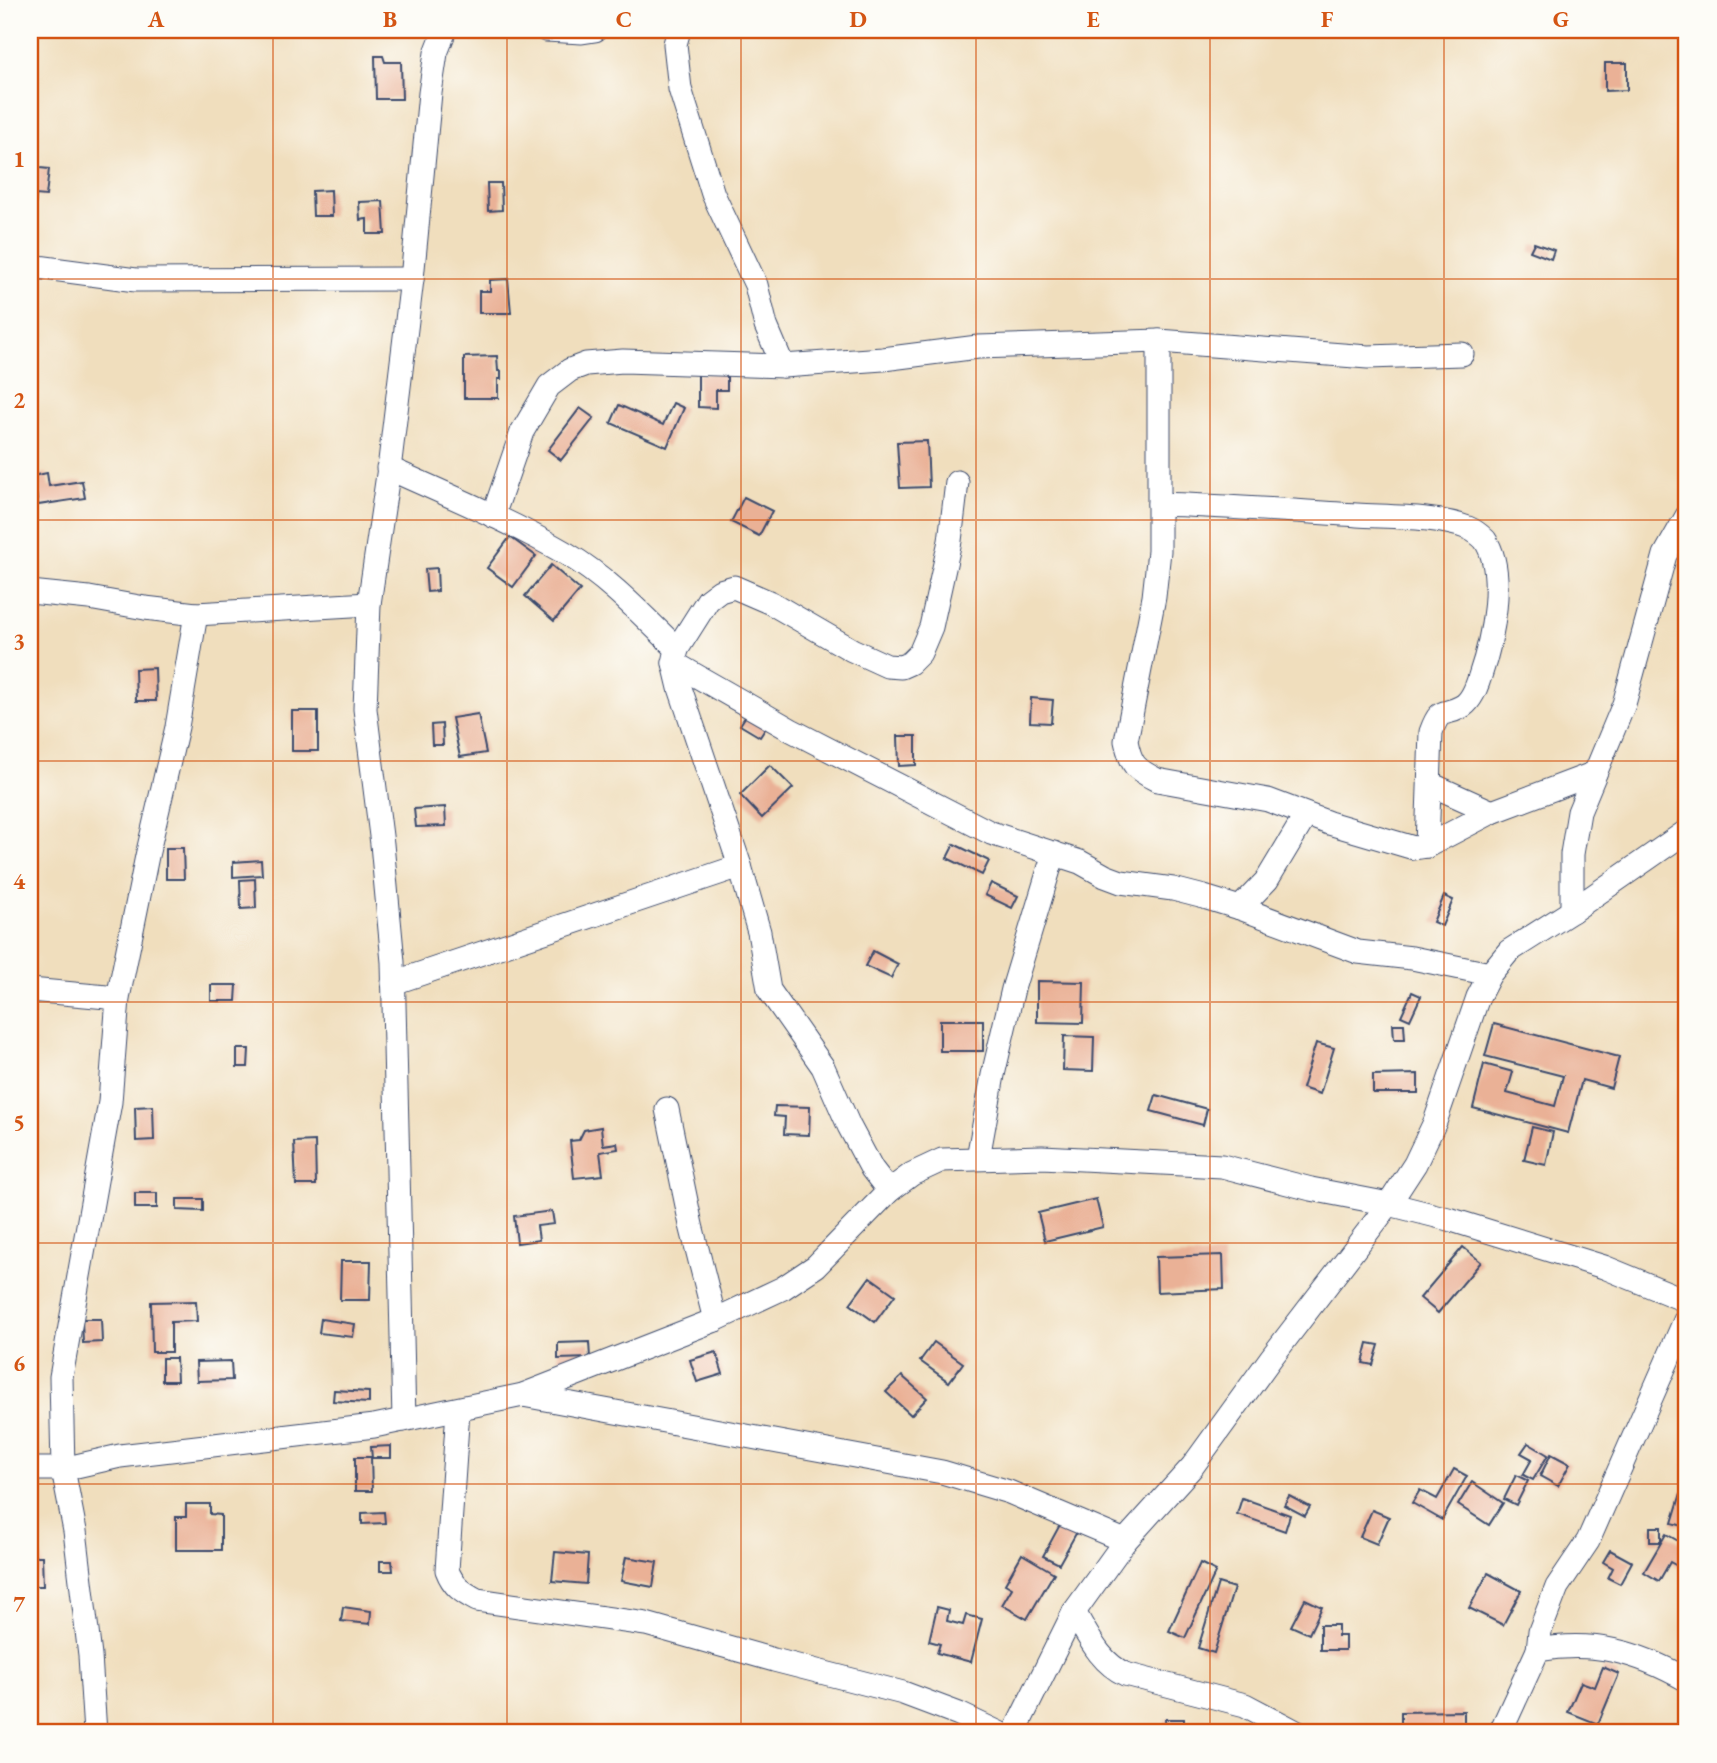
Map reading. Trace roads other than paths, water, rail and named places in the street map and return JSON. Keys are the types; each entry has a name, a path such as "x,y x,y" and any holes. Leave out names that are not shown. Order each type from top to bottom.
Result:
{"street":[{"path":"404,1420 393,983 388,898 366,709 369,604 412,279 430,93 436,53 445,30"},
{"path":"546,30 595,30"},
{"path":"679,30 675,44 680,89 713,194 756,285 766,326 783,366"},
{"path":"30,267 136,280 412,279"},
{"path":"1159,341 1159,551 1154,597 1125,741 1130,762 1157,780 1268,800 1401,846 1414,848 1427,845 1492,812 1595,773"},
{"path":"493,516 522,432 548,386 570,370 586,364 623,361 783,366 883,359 978,347 1159,341 1368,357 1462,354"},
{"path":"388,468 493,516 568,555 598,576 676,656 791,730 991,833 1080,862 1121,882 1173,889 1240,908 1358,952 1412,958 1490,974"},
{"path":"889,1191 872,1169 849,1126 823,1067 769,990 759,932 740,866 709,777 676,656 708,600 720,591 734,587 771,603 852,650 887,666 901,667 910,663 920,653 931,627 950,541 957,482"},
{"path":"1159,504 1409,518 1469,528 1484,538 1497,580 1494,612 1480,678 1469,700 1461,708 1442,712 1431,732 1427,845"},
{"path":"1572,911 1574,833 1578,812 1624,704 1665,555 1687,516"},
{"path":"30,592 196,614 369,604"},
{"path":"95,1733 90,1656 78,1556 63,1469 61,1377 110,1102 118,998 177,727 196,614"},
{"path":"1430,784 1492,812"},
{"path":"1240,908 1267,880 1307,815"},
{"path":"1014,1733 1074,1612 1125,1541 1192,1467 1390,1204 1415,1164 1435,1122 1478,997 1490,974 1509,951 1686,836"},
{"path":"978,1158 1013,989 1054,853"},
{"path":"393,983 740,866"},
{"path":"30,990 118,998"},
{"path":"667,1108 691,1225 715,1320"},
{"path":"30,1469 63,1469 120,1456 374,1426 523,1395 715,1320 783,1288 816,1266 889,1191 912,1174 942,1160 1042,1157 1222,1166 1451,1220 1604,1267 1687,1301"},
{"path":"1500,1733 1538,1650 1540,1631 1552,1598 1588,1541 1687,1316"},
{"path":"523,1395 942,1472 1009,1492 1125,1541"},
{"path":"458,1410 447,1570 451,1581 460,1591 477,1600 646,1624 903,1693 999,1733"},
{"path":"1074,1612 1100,1655 1112,1668 1125,1674 1245,1705 1298,1733"},
{"path":"1538,1650 1562,1646 1600,1647 1636,1655 1687,1680"}]}
